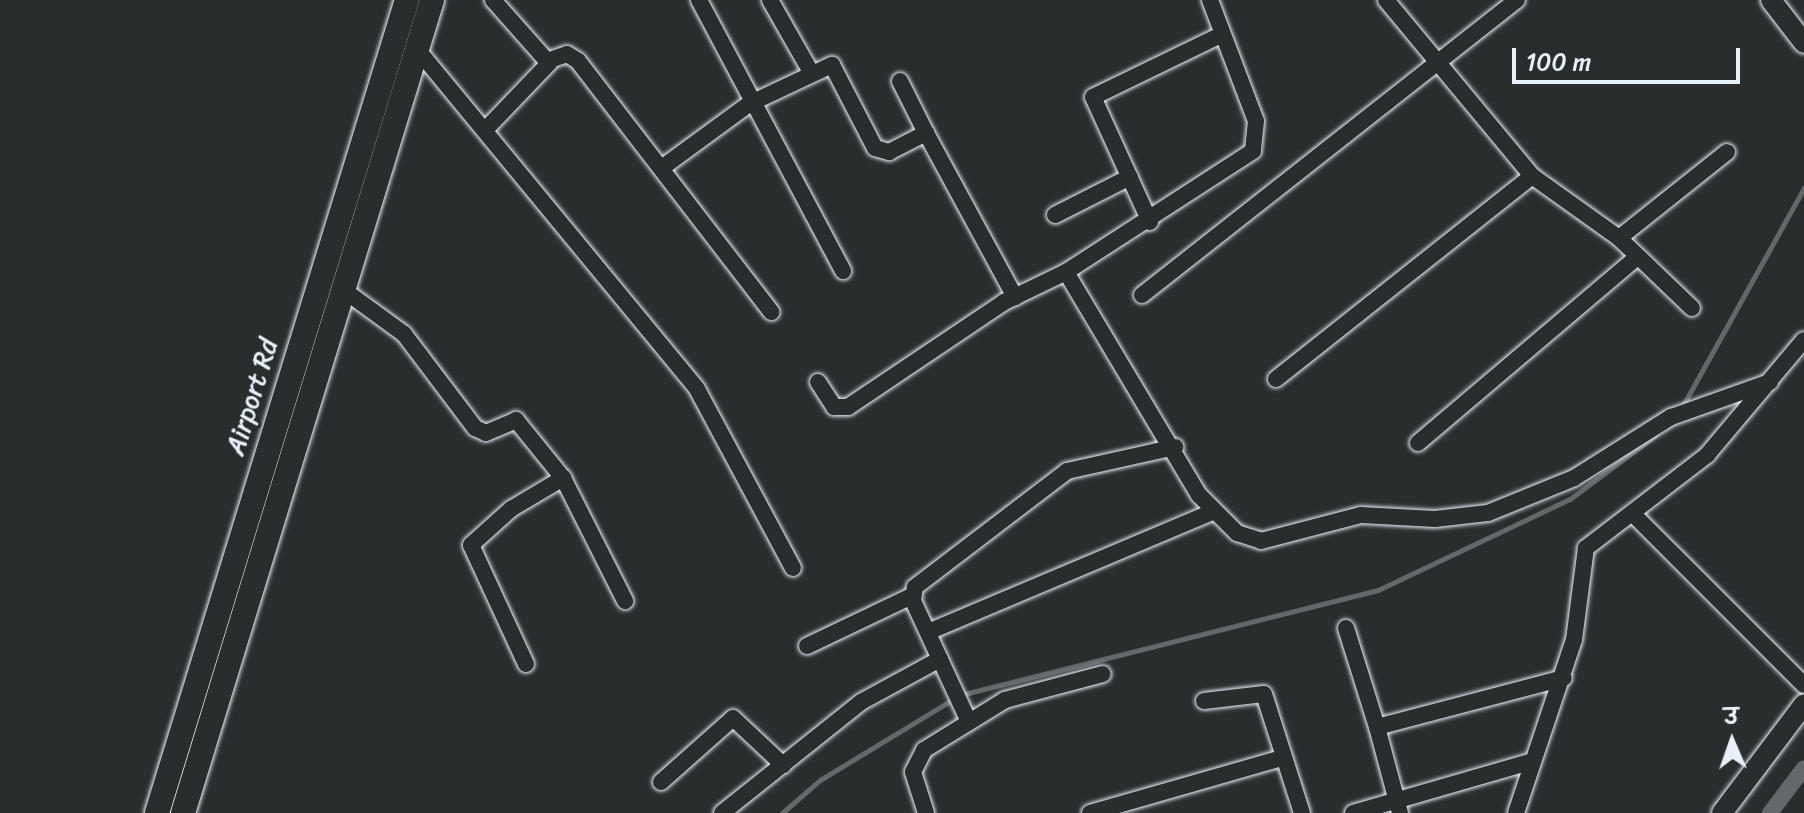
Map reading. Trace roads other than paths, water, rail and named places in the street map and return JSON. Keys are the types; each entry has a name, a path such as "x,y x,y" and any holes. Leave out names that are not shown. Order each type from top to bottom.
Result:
{"main road":[{"name":"Airport Rd","path":"157,813 407,0"},
{"path":"183,813 432,0"}],"street":[{"path":"493,0 550,62"},
{"path":"699,0 749,104 843,271"},
{"path":"770,0 812,74"},
{"path":"818,382 834,407 848,407 1015,297 1066,272 1150,222 1253,151 1256,121 1210,0"},
{"path":"1386,0 1532,176 1619,238 1692,308"},
{"path":"1142,295 1442,65 1517,0"},
{"path":"1771,0 1804,43"},
{"path":"1150,222 1092,103 1095,94 1223,34"},
{"path":"417,49 487,128 697,389 793,568"},
{"path":"487,128 550,62 567,54 578,61 663,167 771,312"},
{"path":"663,167 749,104 812,74 837,68 878,152 926,133"},
{"path":"900,81 1015,297"},
{"path":"1619,238 1727,152"},
{"path":"1276,379 1532,176"},
{"path":"1055,215 1130,177"},
{"path":"1418,443 1637,257"},
{"path":"1066,272 1175,447 1210,513 1261,541 1361,515 1435,519 1488,513 1574,478 1671,417 1770,382"},
{"path":"345,291 404,334 475,428 486,433 516,420 563,478 625,601"},
{"path":"1516,813 1530,762 1564,678 1586,548 1707,455 1804,340"},
{"path":"807,646 912,596 1045,484 1086,462 1175,447"},
{"path":"526,664 471,545 484,528 563,478"},
{"path":"928,632 1210,513"},
{"path":"1632,513 1804,685"},
{"path":"912,596 953,695 967,719"},
{"path":"1346,628 1400,813"},
{"path":"722,813 874,693 940,659"},
{"path":"926,813 915,764 967,719 1020,695 1103,674"},
{"path":"1377,727 1564,678"},
{"path":"1204,701 1264,694 1302,813"},
{"path":"1722,813 1804,704"},
{"path":"661,782 733,718 783,765"},
{"path":"1090,813 1282,758"},
{"path":"1353,813 1395,796 1530,762"}],"waterway":[{"path":"1682,407 1804,188"},
{"path":"782,813 820,780 960,695 1378,590 1570,499 1656,435"},
{"path":"1770,813 1804,768"}]}
